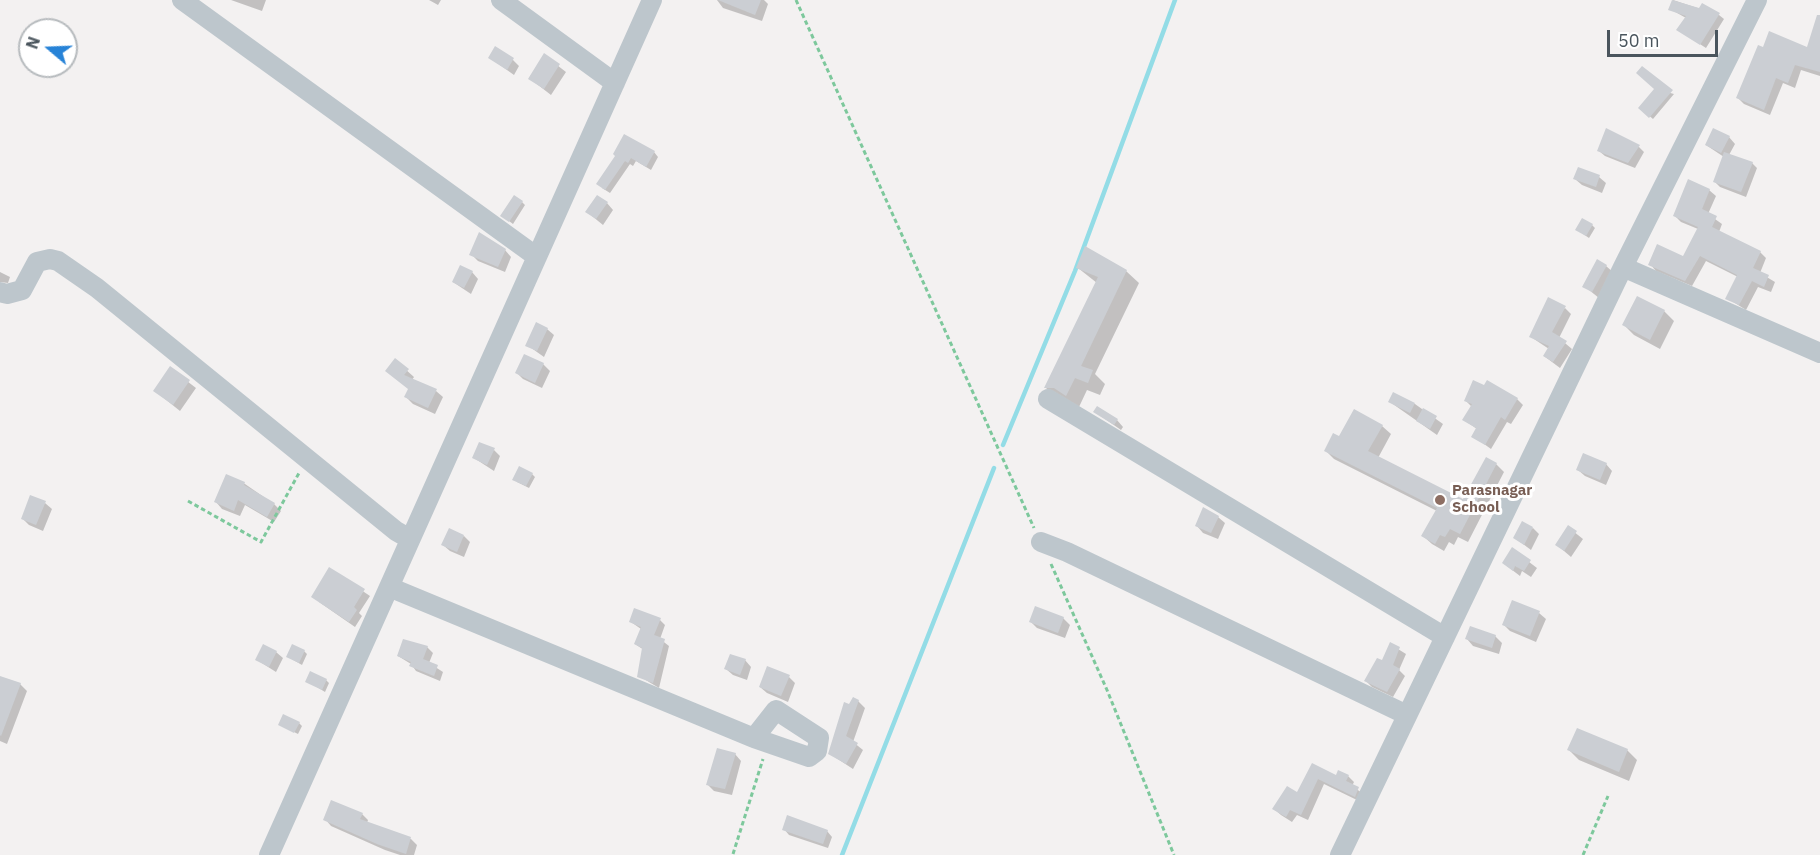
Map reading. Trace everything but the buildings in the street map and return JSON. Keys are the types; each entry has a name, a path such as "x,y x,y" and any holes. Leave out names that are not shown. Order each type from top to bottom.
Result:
{"street":[{"path":"182,0 537,257"},
{"path":"501,0 615,83"},
{"path":"268,855 652,0"},
{"path":"1340,855 1623,267 1757,0"},
{"path":"0,292 7,294 22,290 37,262 50,259 58,261 97,288 396,531 410,539"},
{"path":"1623,267 1820,353"},
{"path":"1048,399 1445,637"},
{"path":"1041,542 1077,557 1407,715"},
{"path":"388,587 760,741"}],"path":[{"path":"796,0 1107,690 1174,855"},
{"path":"188,501 261,542 308,458"},
{"path":"733,854 760,741"},
{"path":"1583,855 1608,796"}],"waterway":[{"path":"1003,445 1075,271 1175,0"},
{"path":"842,855 994,468"}],"place":[{"name":"Parasnagar School","path":"1440,500"}]}
